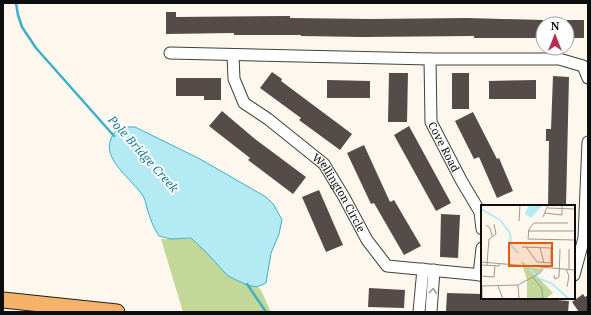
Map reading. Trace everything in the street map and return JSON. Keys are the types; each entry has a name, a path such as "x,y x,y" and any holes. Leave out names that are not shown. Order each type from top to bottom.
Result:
{"main road":[{"path":"3,300 117,312"}],"street":[{"path":"170,53 430,59 559,59 583,66 588,78"},
{"name":"Wellington Circle","path":"233,55 234,79 244,103 268,119 324,164 367,240 387,266 480,275"},
{"name":"Cove Road","path":"430,59 432,122 461,180 480,212 481,220"},
{"path":"575,270 584,238 588,142"},
{"path":"480,275 481,262"},
{"path":"412,312 419,307 423,269"},
{"path":"431,312 434,270"}],"green space":[{"path":"161,239 197,239 261,290 271,312 183,312"}],"water":[{"path":"120,127 135,127 200,159 266,197 274,205 282,220 279,234 271,253 266,283 257,287 247,285 228,276 191,238 171,239 159,236 148,212 143,196 122,172 111,155 109,146 112,137"}],"building":[{"path":"166,12 176,12 176,17 290,16 290,18 467,18 535,20 535,38 474,38 474,36 361,37 234,35 234,33 166,34"},
{"path":"575,20 584,20 584,38 575,38"},
{"path":"272,72 282,79 281,81 352,134 340,150 299,120 301,118 260,88"},
{"path":"389,73 408,73 407,122 388,122"},
{"path":"452,73 469,73 469,109 452,109"},
{"path":"553,76 569,77 566,205 548,205 549,141 546,141 546,129 551,129"},
{"path":"176,78 221,78 221,100 204,100 204,96 176,96"},
{"path":"327,80 370,81 370,98 327,98"},
{"path":"536,80 536,99 489,99 489,81"},
{"path":"222,111 255,139 306,177 293,194 248,160 250,158 209,126"},
{"path":"473,112 497,159 499,158 513,191 497,198 479,157 474,159 455,121"},
{"path":"409,126 451,203 436,211 394,135"},
{"path":"364,145 390,202 394,200 421,246 404,255 374,203 371,204 347,153"},
{"path":"319,190 343,245 326,252 302,197"},
{"path":"441,214 460,215 458,258 440,257"},
{"path":"369,288 405,290 404,308 368,307"},
{"path":"447,293 481,294 481,299 546,299 569,301 568,312 446,311"},
{"path":"583,294 585,297 588,295 588,312 579,312 572,302"}],"waterway":[{"name":"Pole Bridge Creek","path":"16,3 22,27 36,48 114,136"},
{"name":"Pole Bridge Creek","path":"247,284 266,312"}]}
